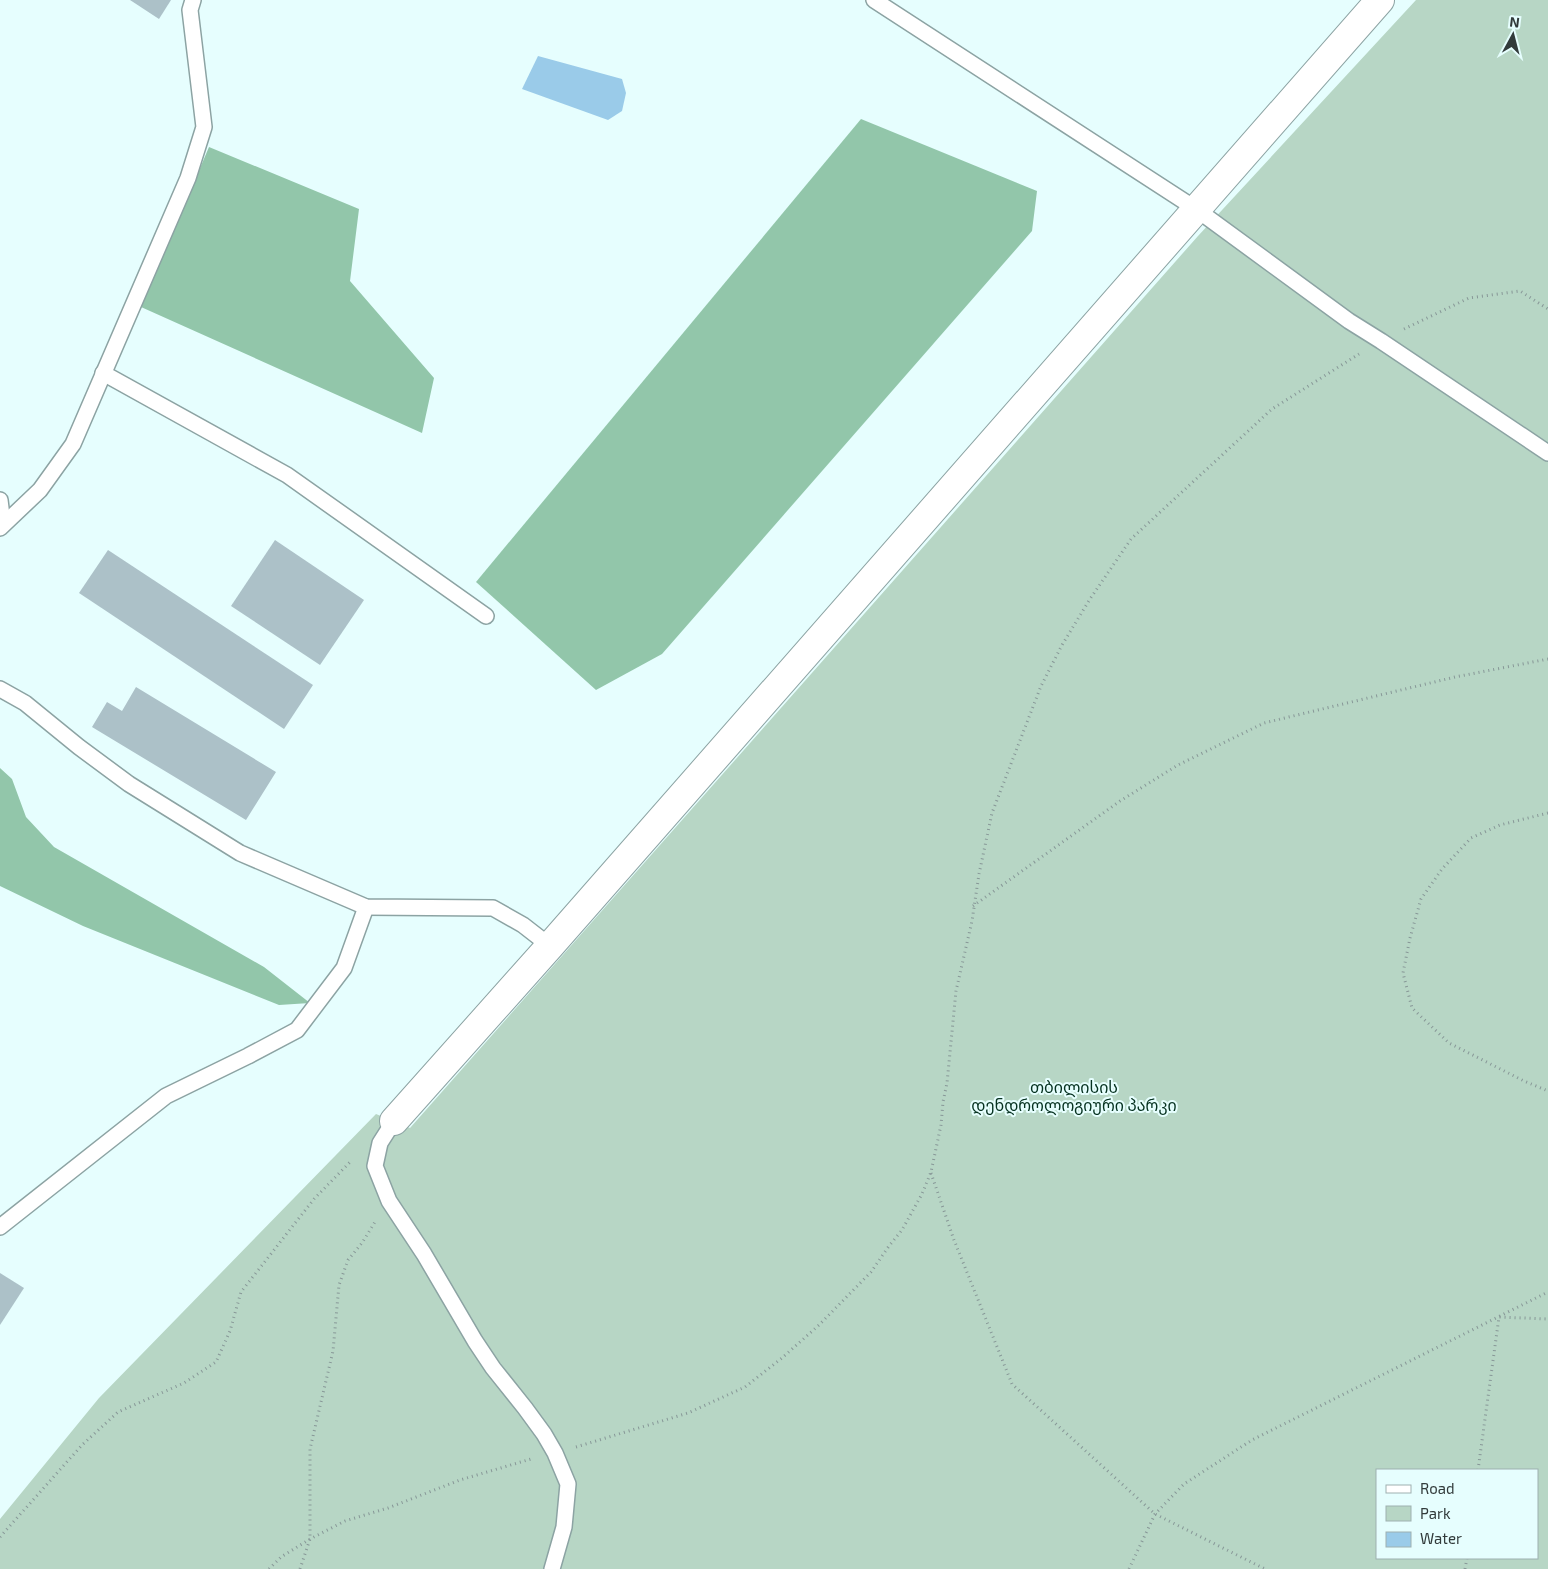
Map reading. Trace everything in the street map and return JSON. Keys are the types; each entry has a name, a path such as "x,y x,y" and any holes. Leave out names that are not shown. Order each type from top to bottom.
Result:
{"street":[{"path":"387,1132 1380,0"}],"lane":[{"path":"2,526 40,490 72,444 188,178 204,127 190,10 193,0"},
{"path":"874,0 1196,209 1349,321 1548,453"},
{"path":"103,373 287,475 486,616"},
{"path":"0,500 2,526"},
{"path":"0,689 24,703 129,784 240,853 366,907 493,908 523,925 550,946"},
{"path":"0,1227 166,1096 297,1030 344,968 366,907"},
{"path":"387,1132 375,1166 389,1200 424,1254 475,1341 493,1368 525,1408 555,1453 568,1484 564,1527 552,1569"}],"path":[{"path":"269,1569 280,1557 345,1521 388,1508 460,1480 501,1467 606,1439 688,1413 745,1387 782,1358 819,1325 871,1272 902,1230 922,1194 931,1172 941,1125 947,1083 956,991 972,921 973,906 992,813 1040,686 1090,599 1131,539 1272,409 1381,341 1468,298 1520,291 1548,309"},
{"path":"973,906 1120,800 1178,765 1264,723 1455,677 1548,658"},
{"path":"1548,813 1500,825 1471,838 1448,862 1421,899 1403,973 1412,1008 1449,1043 1548,1091"},
{"path":"0,1537 82,1445 118,1412 184,1383 216,1362 230,1331 241,1292 314,1199 354,1158 387,1132"},
{"path":"931,1172 954,1240 1012,1384 1154,1514 1265,1569"},
{"path":"300,1569 310,1539 310,1449 333,1351 339,1285 348,1260 362,1243 389,1200"},
{"path":"1129,1569 1154,1514 1184,1484 1252,1440 1548,1292"},
{"path":"1499,1317 1548,1319"},
{"path":"1478,1469 1499,1317"}],"green space":[{"name":"თბილისის დენდროლოგიური პარკი","path":"1416,0 1548,0 1548,1569 0,1569 0,1519 99,1398 376,1114 410,1128 1198,236"},
{"path":"861,119 1037,191 1032,231 662,654 596,690 476,582"},
{"path":"209,147 359,209 350,281 434,378 422,433 141,307"},
{"path":"0,768 12,779 26,817 54,847 264,967 310,1003 279,1005 83,926 0,886"}],"water":[{"path":"538,56 622,79 626,93 622,111 608,120 522,89"}],"building":[{"path":"130,0 171,0 159,19"},
{"path":"275,540 364,600 320,665 231,606"},
{"path":"108,550 313,685 284,729 79,593"},
{"path":"136,687 276,772 246,820 92,727 107,702 122,711"},
{"path":"0,1273 24,1288 0,1325"}]}
